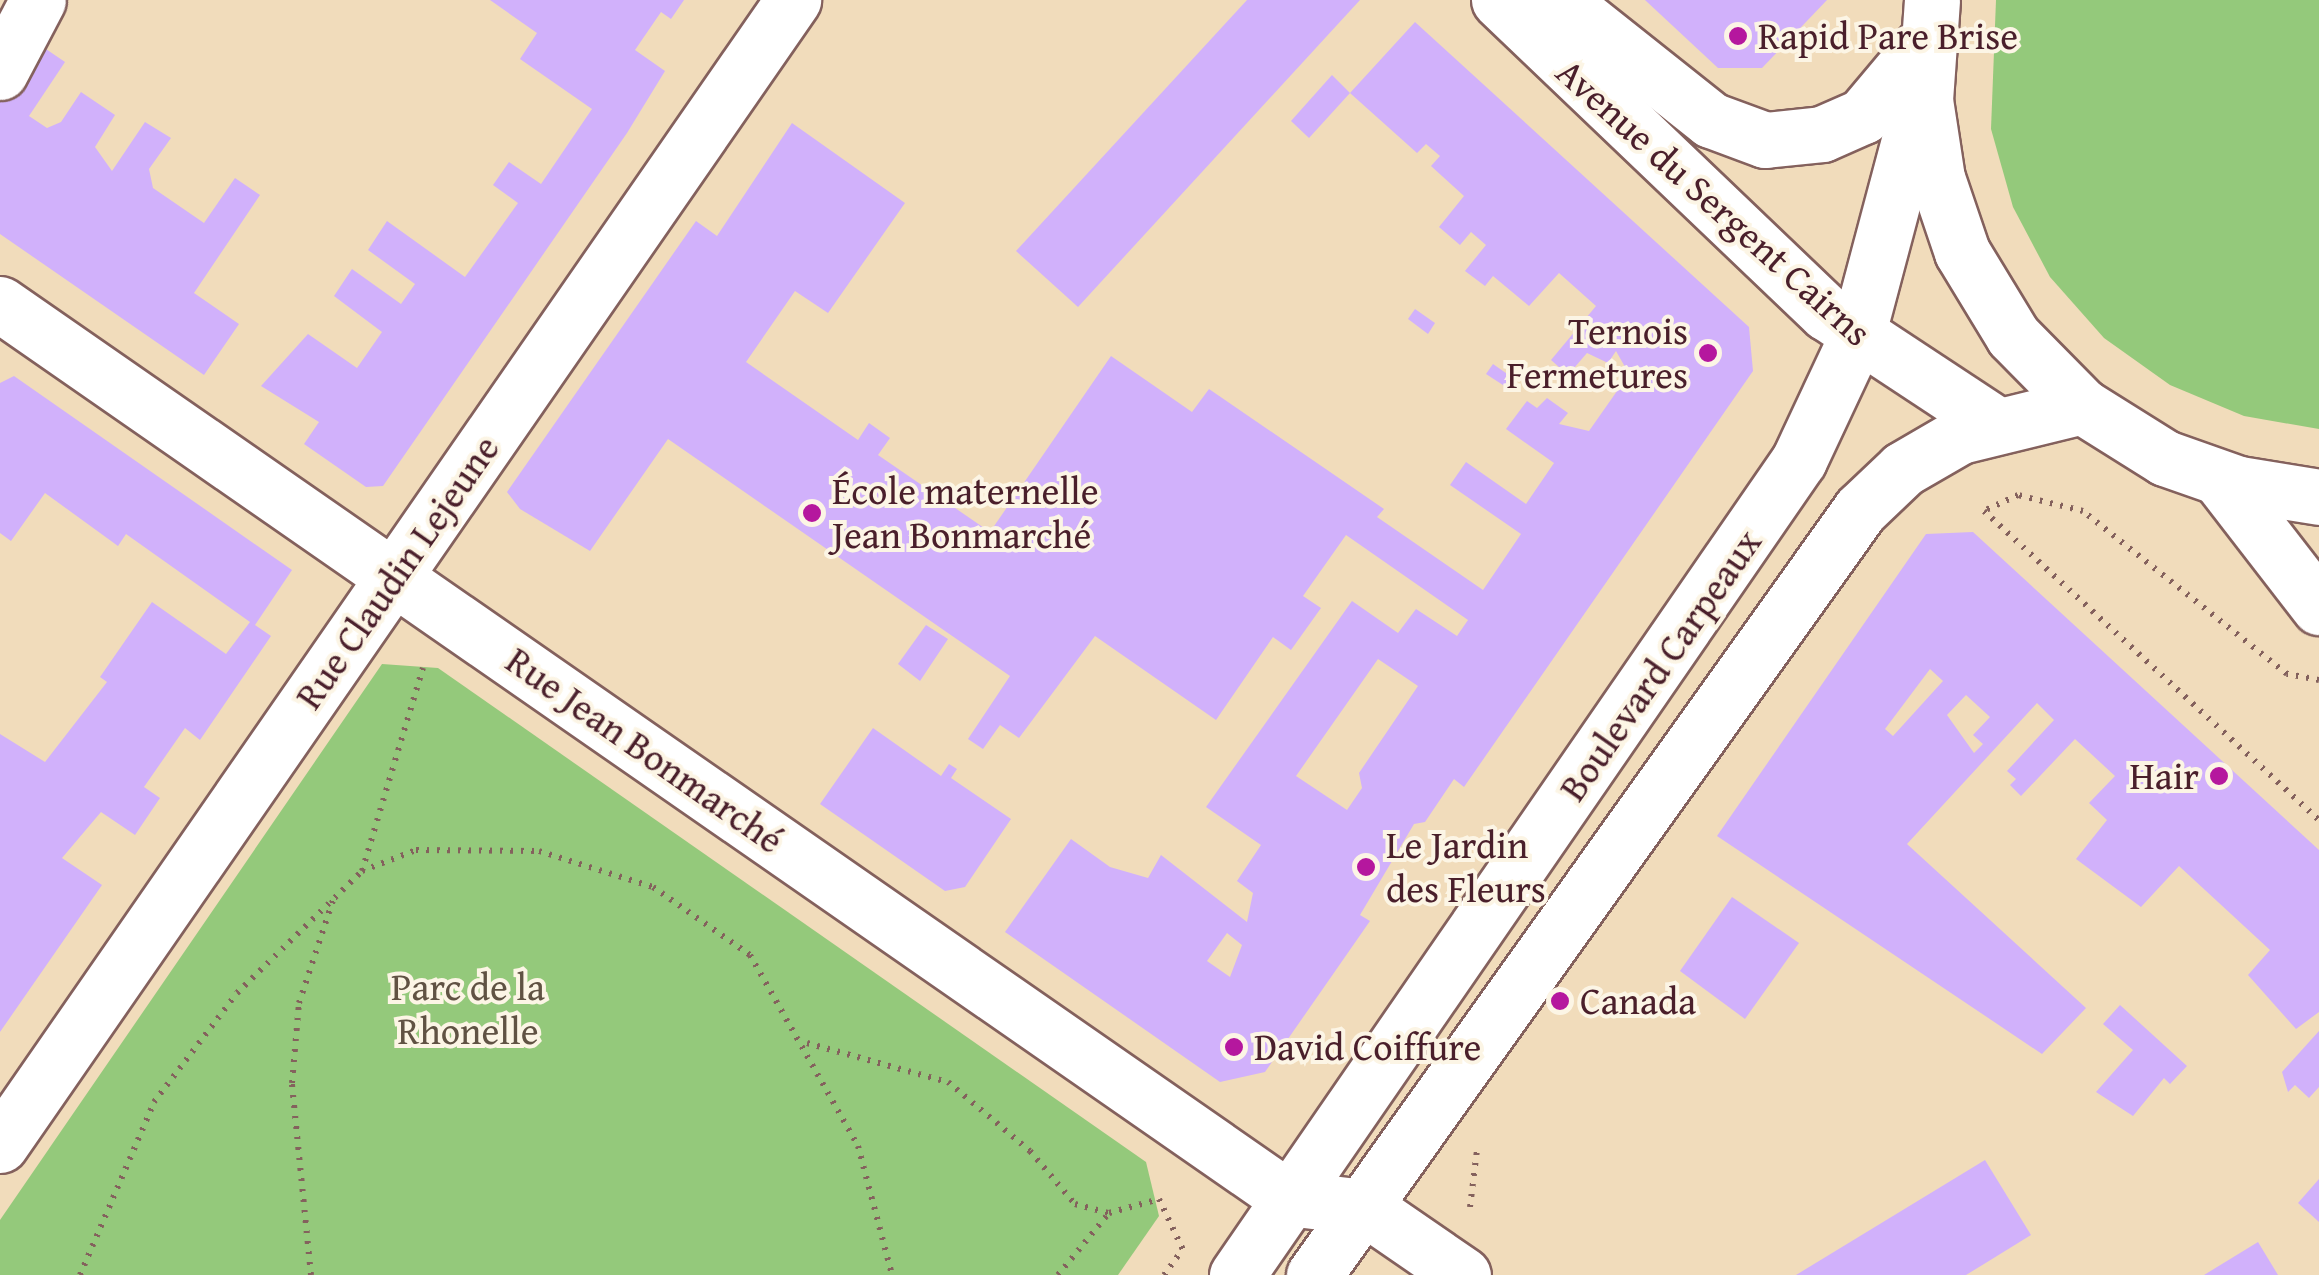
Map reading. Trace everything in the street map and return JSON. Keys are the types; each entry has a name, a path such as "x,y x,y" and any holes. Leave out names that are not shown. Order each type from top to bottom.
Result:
{"street":[{"path":"0,72 38,0"},
{"name":"Rue Claudin Lejeune","path":"0,1145 793,0"},
{"name":"Avenue du Sergent Cairns","path":"1499,0 1857,336 1992,422"},
{"name":"Avenue du Sergent Cairns","path":"1560,0 1712,120 1765,140 1822,134 1863,116 1928,41"},
{"path":"1928,41 1936,178 1971,270 2013,336 2082,406 2148,449 2220,479 2312,498"},
{"name":"Boulevard Carpeaux","path":"1236,1275 1769,509 1857,336 1928,41"},
{"name":"Rue Jean Bonmarché","path":"0,304 1288,1198"},
{"name":"Boulevard Carpeaux","path":"1314,1275 1860,510 1903,468 1992,422 2082,406"},
{"path":"2220,479 2319,607"},
{"path":"1288,1198 1364,1207 1464,1275"}],"path":[{"path":"2319,680 2287,674 2083,511 2018,495 1984,511 2319,820"},
{"path":"362,871 444,610"},
{"path":"80,1275 154,1102 237,993 362,871 416,850 539,851 653,888 750,955 806,1043 858,1146 892,1275"},
{"path":"311,1275 292,1083 299,1002 334,898"},
{"path":"806,1043 948,1082 1030,1151 1074,1204 1109,1213 1159,1199 1181,1252"},
{"path":"1471,1206 1478,1144"},
{"path":"1058,1275 1109,1213"}],"green space":[{"path":"1996,0 2319,0 2319,429 2244,416 2170,385 2104,338 2050,277 2013,207 1991,129"},
{"name":"Parc de la Rhonelle","path":"382,664 438,668 1146,1162 1159,1216 1118,1275 0,1275 0,1220"}],"building":[{"path":"490,0 684,0 671,19 661,12 635,50 665,71 627,133 383,486 366,487 304,444 319,422 261,386 308,334 357,368 382,332 334,296 352,269 401,304 415,284 368,250 387,221 465,277 518,203 493,185 509,162 541,184 592,109 520,59 537,33"},
{"path":"1247,0 1360,0 1078,307 1016,251"},
{"path":"1645,0 1827,0 1762,68 1718,68"},
{"path":"1415,22 1749,327 1753,371 1464,787 1454,779 1425,822 1414,824 1360,915 1370,921 1265,1072 1220,1082 1005,932 1071,839 1110,867 1148,878 1161,855 1247,922 1253,893 1237,881 1261,845 1206,807 1352,601 1398,633 1416,609 1457,636 1468,620 1346,535 1303,596 1321,608 1291,650 1273,637 1216,720 1095,636 1019,738 1000,725 983,749 968,739 1010,676 668,439 590,551 520,509 507,492 696,221 717,236 792,123 905,203 828,313 795,291 746,362 858,440 869,423 890,438 878,455 990,532 1111,356 1192,412 1209,389 1384,509 1377,517 1483,590 1521,534 1450,485 1466,462 1526,504 1554,463 1506,429 1527,401 1537,408 1547,398 1568,413 1559,424 1589,431 1629,374 1616,351 1608,363 1587,353 1568,375 1551,360 1596,306 1559,273 1529,306 1493,276 1485,286 1465,271 1486,245 1471,232 1460,245 1439,227 1464,196 1431,166 1440,156 1426,144 1417,153 1350,93","holes":["1378,659 1418,686 1359,773 1362,788 1347,810 1296,776","1227,933 1242,945 1230,977 1207,961"]},
{"path":"43,47 65,62 29,116 47,128 61,122 81,92 115,115 95,147 112,171 145,122 171,138 149,169 153,188 204,223 235,178 260,195 194,293 239,324 204,375 0,234 0,75"},
{"path":"1332,75 1350,93 1309,138 1291,121"},
{"path":"1415,309 1435,323 1428,334 1408,319"},
{"path":"1493,364 1513,378 1506,387 1486,374"},
{"path":"14,376 292,570 255,625 271,636 200,740 185,728 144,787 160,798 135,835 101,812 62,858 102,885 0,1032 0,734 45,762 107,682 100,677 152,602 226,654 250,622 126,534 118,546 45,493 11,541 0,533 0,383"},
{"path":"1973,532 2319,850 2319,1012 2296,1029 2248,975 2270,950 2179,866 2141,907 2076,859 2107,820 2089,803 2115,776 2075,739 2021,796 2010,785 2016,779 2007,771 2054,720 2037,703 1907,844 2086,1008 2042,1054 1717,836 1926,534","holes":["1930,669 1943,681 1893,736 1885,729","1966,695 1990,717 1973,735 1983,744 1974,753 1947,715"]},
{"path":"926,625 948,639 920,681 898,664"},
{"path":"873,728 941,776 949,764 957,769 951,778 1011,819 965,887 945,891 820,804"},
{"path":"1732,897 1799,943 1745,1019 1680,971"},
{"path":"2120,1005 2187,1066 2170,1084 2164,1078 2133,1116 2096,1092 2133,1050 2103,1024"},
{"path":"2319,1031 2319,1087 2309,1098 2295,1085 2288,1092 2282,1072"},
{"path":"1985,1160 2031,1235 1966,1275 1796,1275"},
{"path":"2319,1179 2319,1222 2298,1203"},
{"path":"2258,1242 2278,1275 2204,1275"}],"place":[{"name":"Rapid Pare Brise","path":"1738,36"},
{"name":"Ternois Fermetures","path":"1708,353"},
{"name":"École maternelle Jean Bonmarché","path":"812,513"},
{"name":"Hair","path":"2219,776"},
{"name":"Le Jardin des Fleurs","path":"1366,867"},
{"name":"Canada","path":"1560,1001"},
{"name":"David Coiffure","path":"1234,1047"}]}
